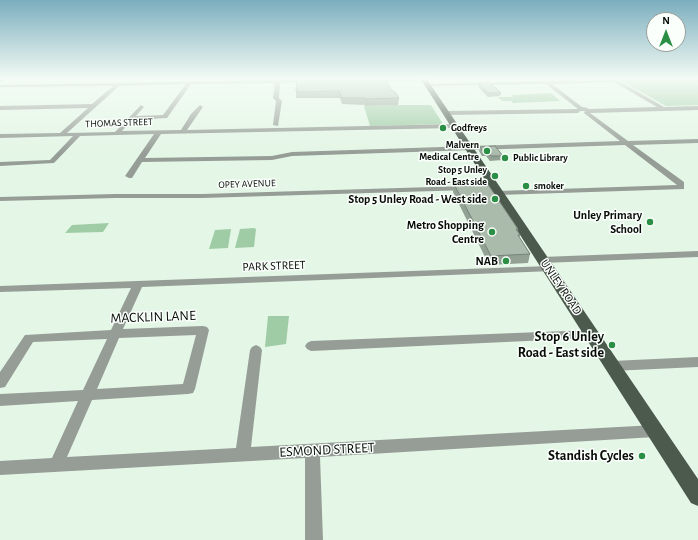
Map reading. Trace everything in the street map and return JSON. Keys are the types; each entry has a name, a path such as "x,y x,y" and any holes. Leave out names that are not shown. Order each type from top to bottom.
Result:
{"main road":[{"name":"UNLEY ROAD","path":"440,103 469,148 493,189 592,334 698,496"}],"street":[{"path":"61,135 96,103"},
{"path":"130,118 164,117 175,103"},
{"path":"276,125 279,103"},
{"path":"493,189 681,187 681,184 573,103"},
{"path":"654,103 663,108"},
{"path":"0,108 93,106"},
{"path":"116,134 140,107"},
{"path":"183,132 193,115 200,107"},
{"path":"446,113 698,108"},
{"name":"THOMAS STREET","path":"0,136 454,126"},
{"path":"129,176 158,132"},
{"path":"0,164 52,162 79,134"},
{"path":"140,160 272,158 292,154 698,141"},
{"name":"OPEY AVENUE","path":"0,199 115,196 202,196 476,188"},
{"name":"PARK STREET","path":"0,289 138,284 545,264 698,254"},
{"path":"56,465 138,284"},
{"name":"MACKLIN LANE","path":"0,383 29,338 203,330 188,389 0,400"},
{"path":"311,346 592,334"},
{"path":"242,454 256,350"},
{"path":"612,366 698,362"},
{"name":"ESMOND STREET","path":"0,468 655,431"},
{"path":"312,450 314,540"}],"green space":[{"path":"661,103 698,103 698,105 666,106"},
{"path":"431,105 443,124 370,126 364,106"},
{"path":"109,223 103,232 65,233 72,225"},
{"path":"231,229 228,248 209,249 215,230"},
{"path":"240,229 256,229 254,247 235,248"},
{"path":"268,316 289,316 286,344 265,347"}],"building":[{"path":"495,146 503,156 491,156 487,151 483,151 480,147"},
{"name":"Metro Shopping Centre","path":"487,183 518,229 516,229 520,235 518,235 530,254 491,256 454,184"}],"place":[{"name":"Godfreys","path":"443,128"},
{"name":"Malvern Medical Centre","path":"487,151"},
{"name":"Public Library","path":"505,158"},
{"name":"Stop 5 Unley Road - East side","path":"495,176"},
{"name":"smoker","path":"526,186"},
{"name":"Stop 5 Unley Road - West side","path":"495,199"},
{"name":"Unley Primary School","path":"650,222"},
{"name":"Metro Shopping Centre","path":"492,232"},
{"name":"NAB","path":"506,261"},
{"name":"Stop 6 Unley Road - East side","path":"612,345"},
{"name":"Standish Cycles","path":"642,456"}]}
